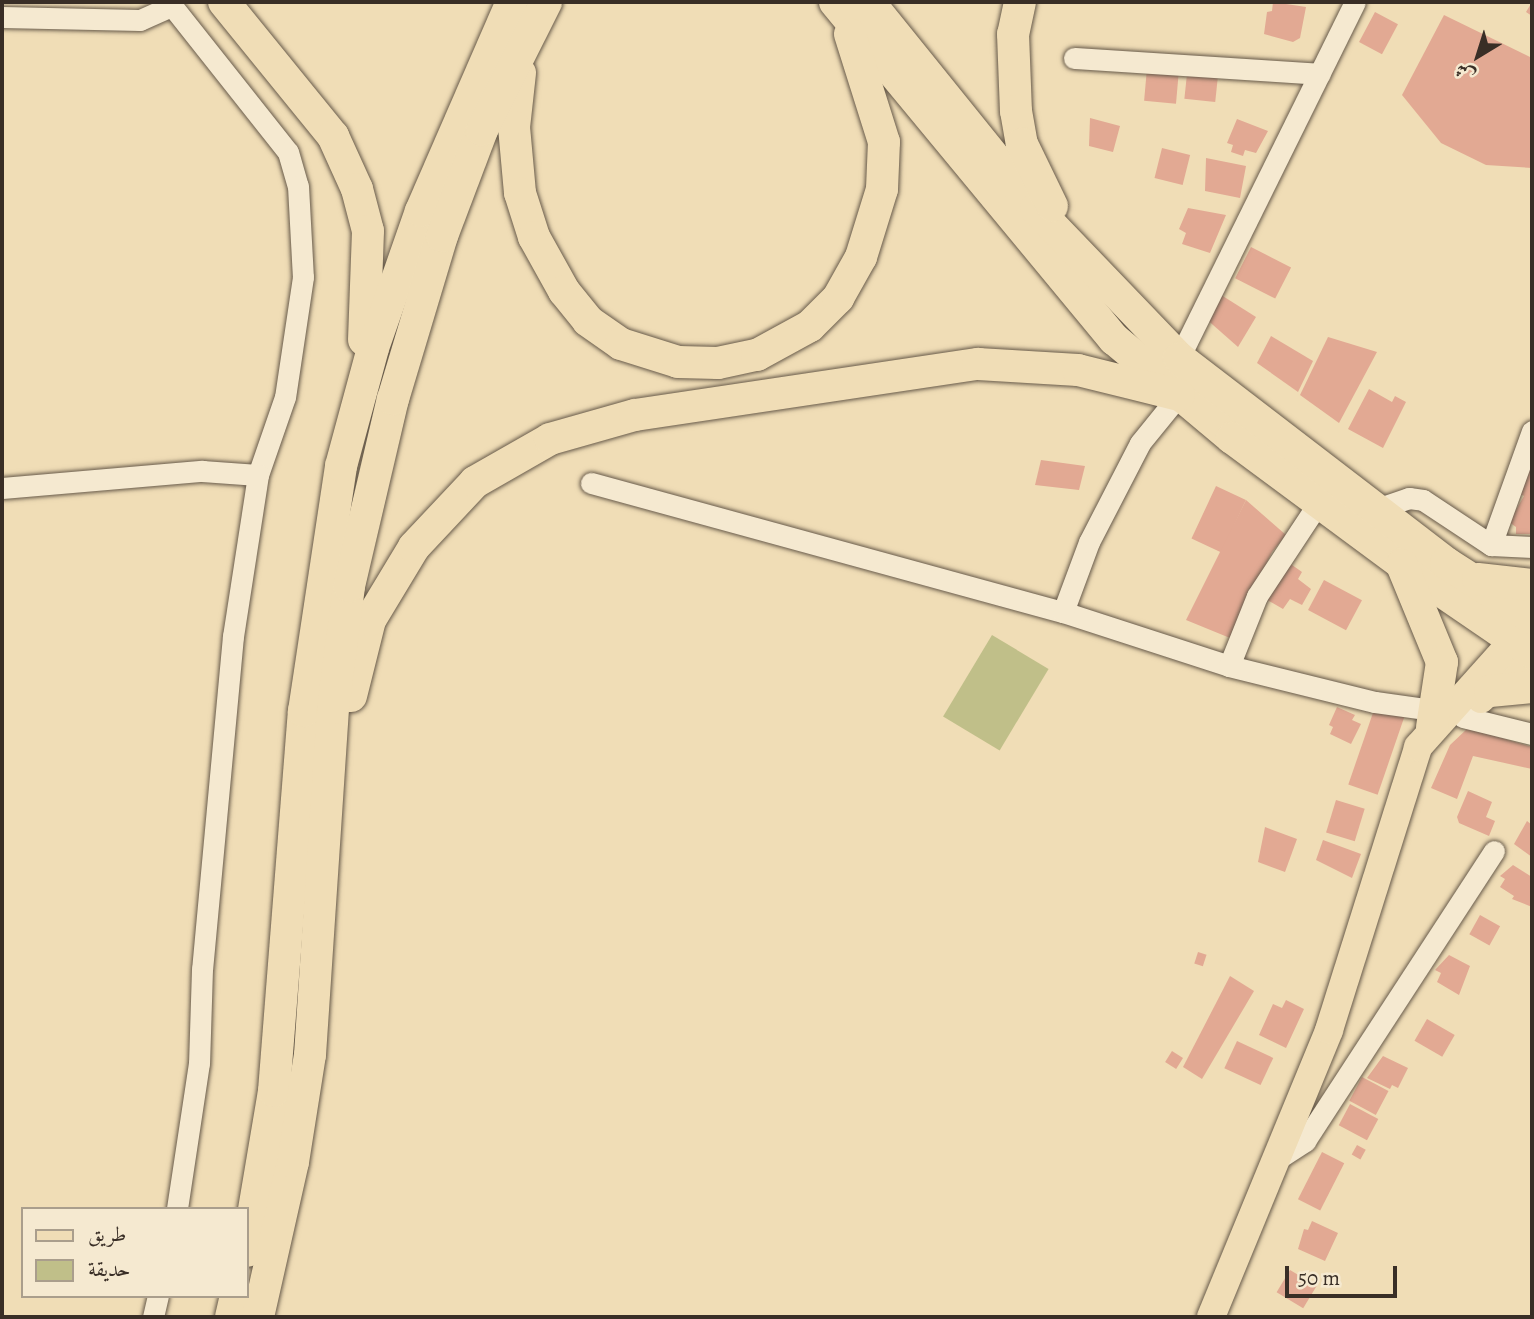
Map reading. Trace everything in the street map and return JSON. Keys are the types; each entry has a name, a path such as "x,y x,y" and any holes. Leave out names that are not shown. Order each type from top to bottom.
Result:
{"highway":[{"path":"224,2 333,136 357,189 368,230 369,264 360,391"},
{"path":"248,1245 277,1068 312,642 333,503 360,391 441,159 512,2"},
{"path":"258,1317 285,1202 310,1055 341,626 393,399 460,186 546,2"},
{"path":"1020,2 1013,71 1022,144 1083,259"},
{"path":"527,39 515,105 515,160 526,215 553,275 588,321 621,344 668,360 718,363 776,347 810,326 838,298 870,235 881,189 884,142 848,3"},
{"path":"848,3 971,131 1083,259 1179,358 1374,510 1468,578 1529,639"},
{"path":"848,3 1114,339 1179,395 1402,564 1529,639"},
{"path":"330,789 362,646 396,572 453,502 499,466 541,443 635,415 978,364 1078,370 1179,395"},
{"path":"1402,564 1442,662 1443,718"},
{"path":"1468,578 1532,585"},
{"path":"1490,691 1532,687"},
{"path":"231,1317 236,1298"}],"main road":[{"path":"1443,718 1490,691 1529,639"},
{"path":"1211,1317 1329,1030 1409,770 1443,718 1529,639"}],"street":[{"path":"1179,358 1355,2"},
{"path":"2,17 141,20 170,4 278,135 296,171 301,307 285,397 258,475 233,636 202,969 199,1063 177,1207"},
{"path":"1074,58 1319,74"},
{"path":"1063,612 1089,542 1140,443 1179,395"},
{"path":"1491,545 1532,431"},
{"path":"2,488 202,471 258,475"},
{"path":"591,483 1063,612 1229,666 1443,718 1532,734"},
{"path":"1374,510 1409,498 1423,500 1491,545 1532,547"},
{"path":"1229,666 1257,596 1319,502"},
{"path":"1276,1160 1305,1141 1494,851"},
{"path":"152,1317 157,1298"}],"green space":[{"path":"992,635 1049,669 1000,750 943,716"}],"building":[{"path":"1273,2 1306,7 1300,38 1293,42 1264,34 1267,12 1272,11"},
{"path":"1532,2 1532,16 1526,12"},
{"path":"1375,12 1398,24 1382,54 1359,42"},
{"path":"1444,15 1532,58 1532,168 1486,165 1441,143 1402,95"},
{"path":"1147,68 1179,71 1176,104 1144,101"},
{"path":"1187,74 1218,77 1215,102 1184,99"},
{"path":"1090,118 1120,126 1113,152 1089,146"},
{"path":"1237,119 1268,131 1256,153 1245,150 1243,156 1231,152 1233,145 1227,143"},
{"path":"1162,148 1190,155 1183,185 1155,178"},
{"path":"1206,158 1246,166 1240,198 1205,191"},
{"path":"1188,208 1226,215 1210,253 1182,244 1186,233 1179,229"},
{"path":"1251,247 1291,267 1275,299 1235,278"},
{"path":"1218,293 1256,317 1238,347 1204,317"},
{"path":"1271,336 1313,361 1298,392 1257,363"},
{"path":"1328,337 1377,352 1339,423 1300,395"},
{"path":"1369,389 1392,402 1395,396 1406,402 1383,448 1348,429"},
{"path":"1041,460 1085,466 1079,490 1035,485"},
{"path":"1531,467 1532,534 1516,534 1516,527 1509,522 1524,496 1516,491"},
{"path":"1216,486 1246,500 1221,553 1191,539"},
{"path":"1246,500 1286,535 1272,552 1230,638 1186,620"},
{"path":"1285,560 1302,572 1298,579 1311,589 1302,605 1290,599 1283,609 1264,598"},
{"path":"1324,580 1362,600 1346,630 1308,610"},
{"path":"1337,707 1355,715 1352,720 1361,724 1351,744 1330,734 1333,727 1329,725"},
{"path":"1375,707 1404,717 1378,795 1348,785"},
{"path":"1468,728 1532,747 1532,769 1473,756 1457,799 1431,788 1450,745"},
{"path":"1468,791 1492,802 1486,817 1495,821 1489,836 1459,823 1457,817"},
{"path":"1336,800 1365,809 1355,841 1326,833"},
{"path":"1527,821 1532,825 1532,857 1514,844"},
{"path":"1265,827 1297,839 1285,872 1258,862"},
{"path":"1323,840 1361,854 1352,878 1316,860"},
{"path":"1513,865 1532,877 1532,907 1512,899 1514,896 1500,887 1505,879 1500,876"},
{"path":"1480,915 1500,926 1489,945 1469,934"},
{"path":"1198,952 1207,955 1203,966 1194,963"},
{"path":"1449,955 1470,966 1459,995 1437,982 1441,973 1435,970"},
{"path":"1230,976 1254,991 1202,1079 1183,1067"},
{"path":"1286,1000 1304,1009 1286,1048 1259,1035 1273,1004 1282,1008"},
{"path":"1427,1019 1455,1035 1442,1057 1414,1041"},
{"path":"1237,1041 1273,1058 1261,1085 1224,1068"},
{"path":"1172,1051 1183,1058 1176,1069 1165,1062"},
{"path":"1383,1056 1408,1068 1398,1088 1392,1085 1390,1089 1367,1078"},
{"path":"1362,1077 1388,1091 1376,1115 1349,1101"},
{"path":"1350,1104 1378,1119 1367,1140 1339,1125"},
{"path":"1357,1145 1366,1150 1360,1159 1352,1155"},
{"path":"1322,1152 1344,1163 1320,1211 1298,1199"},
{"path":"1312,1221 1338,1233 1325,1261 1298,1249 1304,1229 1308,1230"},
{"path":"1290,1270 1317,1286 1303,1308 1277,1292"}]}
